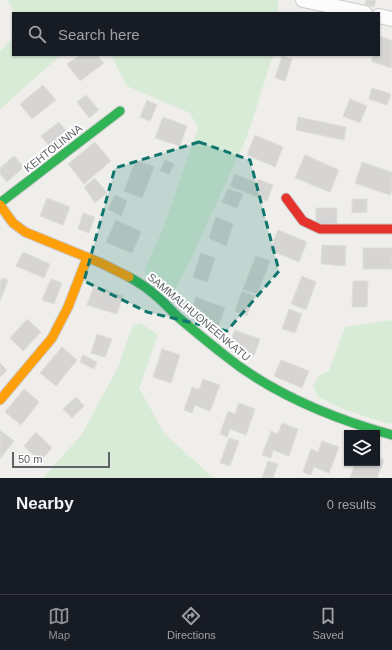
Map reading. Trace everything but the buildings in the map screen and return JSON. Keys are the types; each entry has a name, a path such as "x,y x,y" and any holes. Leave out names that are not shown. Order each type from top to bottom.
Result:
{"street":[{"path":"303,0 360,12"},
{"path":"380,16 392,19"},
{"name":"KEHTOLINNA","path":"0,204 120,111"},
{"path":"286,198 303,222 320,229 392,229"},
{"name":"SAMMALHUONEENKATU","path":"0,204 8,217 19,229 113,268 143,285 225,356 267,384 340,419 392,434"},
{"path":"0,400 52,338 68,307 87,258"}],"highlighted area":[{"path":"199,142 250,160 279,271 227,331 147,312 84,281 115,168"}],"green space":[{"path":"7,0 278,0 278,12 14,12"},
{"path":"12,39 12,56 60,56 0,109 0,51"},
{"path":"112,56 273,56 247,137 187,267 172,295 145,273 146,266 163,229 198,128 190,113 127,86"},
{"path":"392,320 392,424 343,409 318,397 313,385 320,375 329,371 345,327"},
{"path":"140,323 158,335 139,388 164,433 213,478 43,478 82,434 118,367 133,325"}],"traffic: fast":[{"path":"0,203 120,111"},
{"path":"129,277 153,293 178,317 223,354 262,381 303,403 347,421 392,435"}],"traffic: slow":[{"path":"0,205 13,223 25,232 101,263 129,277"},
{"path":"0,400 52,338 68,307 87,258"}],"traffic: jam":[{"path":"286,198 303,221 320,229 392,229"}]}
